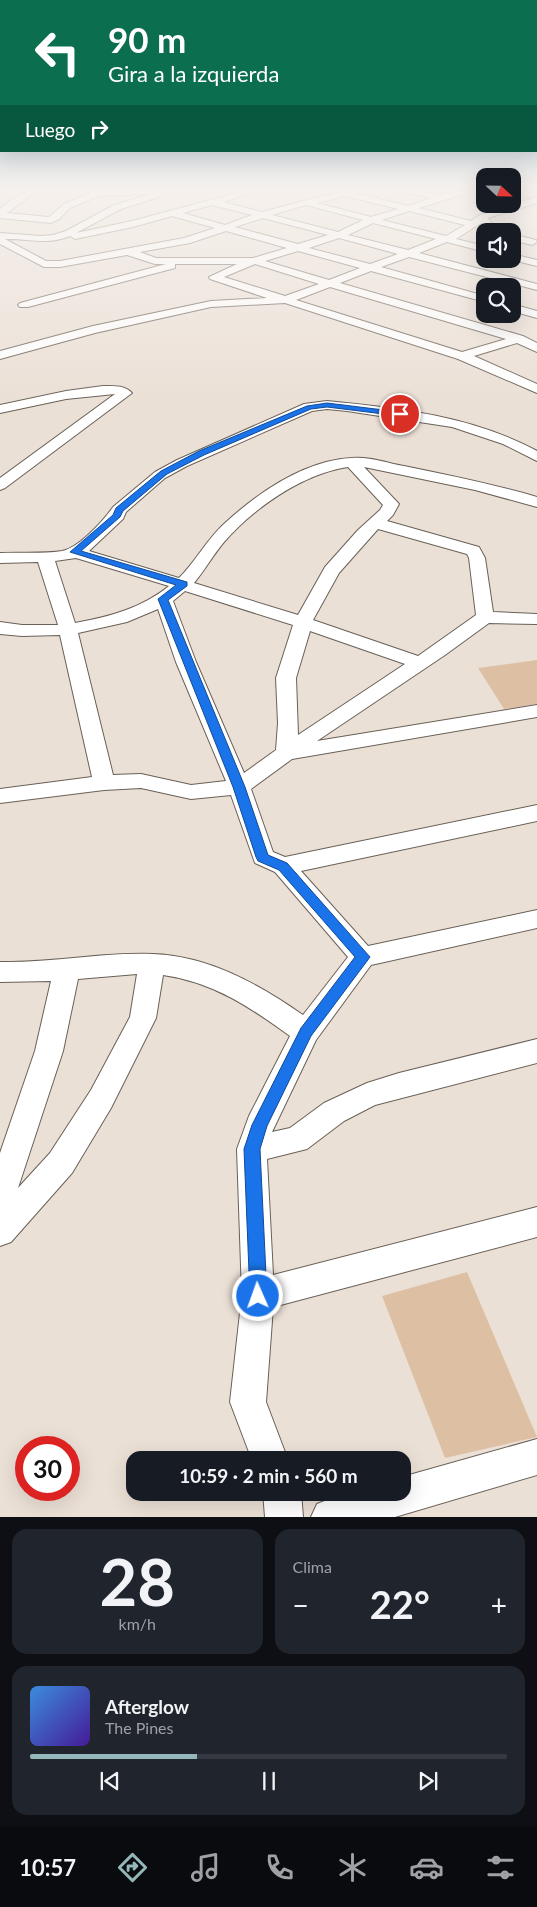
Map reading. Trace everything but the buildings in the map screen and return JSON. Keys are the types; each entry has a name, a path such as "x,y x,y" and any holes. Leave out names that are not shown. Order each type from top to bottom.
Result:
{"street":[{"path":"38,261 53,265 78,261"},
{"path":"24,305 188,261"},
{"path":"241,261 254,261 518,339 537,348"},
{"path":"254,261 214,277 462,356 537,389"},
{"path":"349,261 476,296"},
{"path":"0,355 84,332 211,304 285,300 389,261"},
{"path":"436,261 495,278"},
{"path":"521,282 537,275"},
{"path":"521,285 537,287"},
{"path":"396,334 476,301"},
{"path":"521,310 537,315"},
{"path":"462,356 537,334"},
{"path":"0,409 97,389 116,389 125,393 0,485"},
{"path":"0,558 45,558 65,556 74,552 117,516 119,510 164,472 202,453 309,407 327,405 347,407 461,424 513,443 537,457"},
{"path":"513,443 529,439"},
{"path":"286,753 288,722 286,678 303,622 331,571 364,532 387,512 391,504 351,462"},
{"path":"0,628 38,632 124,617 144,610 183,584 218,539 268,497 316,471 351,462 535,497"},
{"path":"0,464 20,471"},
{"path":"376,523 473,551 477,558 485,617"},
{"path":"74,552 303,622 420,663"},
{"path":"45,558 68,628 104,783"},
{"path":"162,599 239,787 263,857 283,866 363,957"},
{"path":"0,796 104,783 141,781 191,792 239,787 485,617 537,619"},
{"path":"286,753 537,710"},
{"path":"283,866 537,813"},
{"path":"267,1451 248,1402 258,1296 252,1149 259,1125 306,1032 363,957 537,920"},
{"path":"0,972 33,973 152,964 191,970 244,990 306,1032"},
{"path":"0,1231 61,1163 101,1099 143,1018 152,964"},
{"path":"0,1197 49,1051 67,970"},
{"path":"252,1149 297,1140 334,1112 367,1095 399,1085 537,1051"},
{"path":"258,1296 537,1222"},
{"path":"330,1517 537,1456"},
{"path":"283,1501 284,1517"}],"shaded area":[{"path":"537,660 537,704 504,709 478,668"},
{"path":"467,1272 537,1437 445,1458 382,1296"}],"route":[{"path":"258,1296 252,1149 259,1125 306,1032 363,957 283,866 263,857 239,787 186,662 162,599 183,584 74,552 80,550 117,516 119,510 164,472 202,453 290,415 309,407 320,405 400,414"}]}
